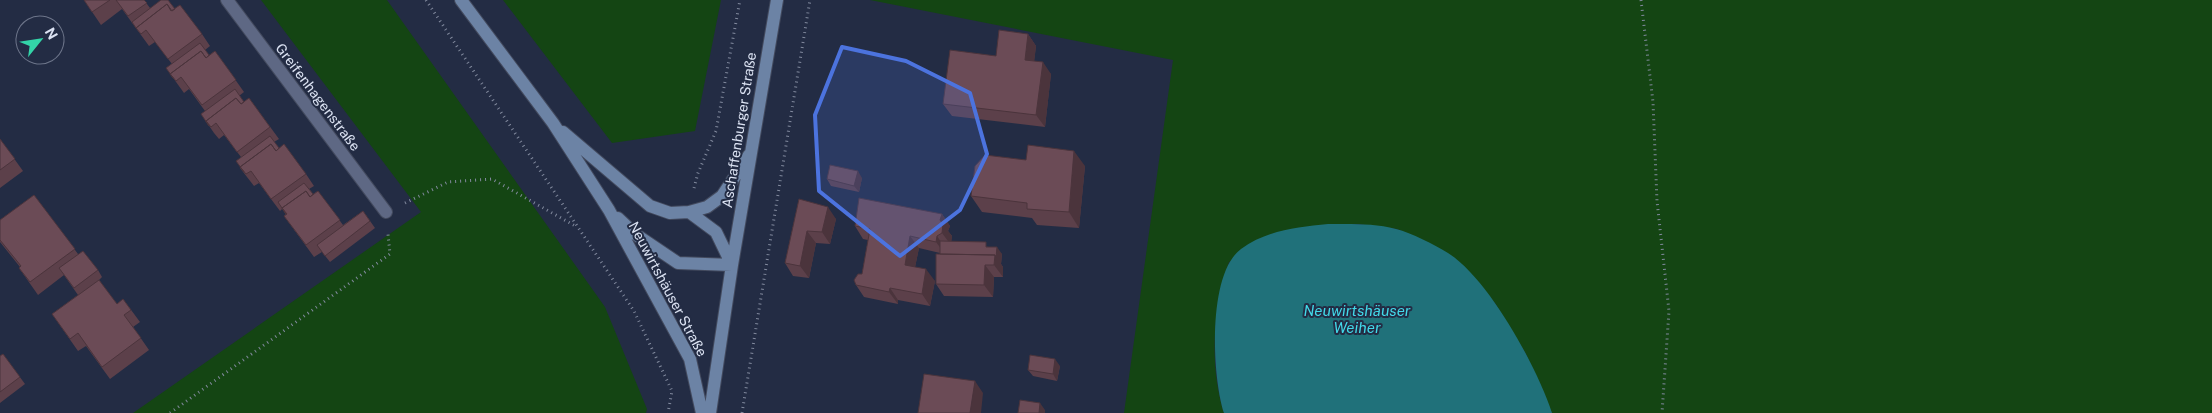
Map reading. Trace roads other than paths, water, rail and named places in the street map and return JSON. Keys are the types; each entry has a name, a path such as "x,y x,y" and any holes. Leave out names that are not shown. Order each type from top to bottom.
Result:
{"main road":[{"name":"Neuwirtshäuser Straße","path":"461,0 552,123 609,210 690,359 702,413"},
{"name":"Aschaffenburger Straße","path":"710,413 732,264 777,0"},
{"name":"Neuwirtshäuser Straße","path":"552,123 650,206 670,213 689,212 707,207 722,196 752,151"},
{"name":"Neuwirtshäuser Straße","path":"609,210 635,234 678,263 732,264"},
{"path":"689,212 716,232 732,264"}],"street":[{"name":"Greifenhagenstraße","path":"227,0 386,212"}],"water":[{"name":"Neuwirtshäuser Weiher","path":"1328,224 1371,225 1402,231 1448,253 1464,265 1495,303 1510,326 1535,372 1552,413 1224,413 1217,375 1215,326 1222,280 1230,262 1241,249 1261,238 1283,230"}]}
